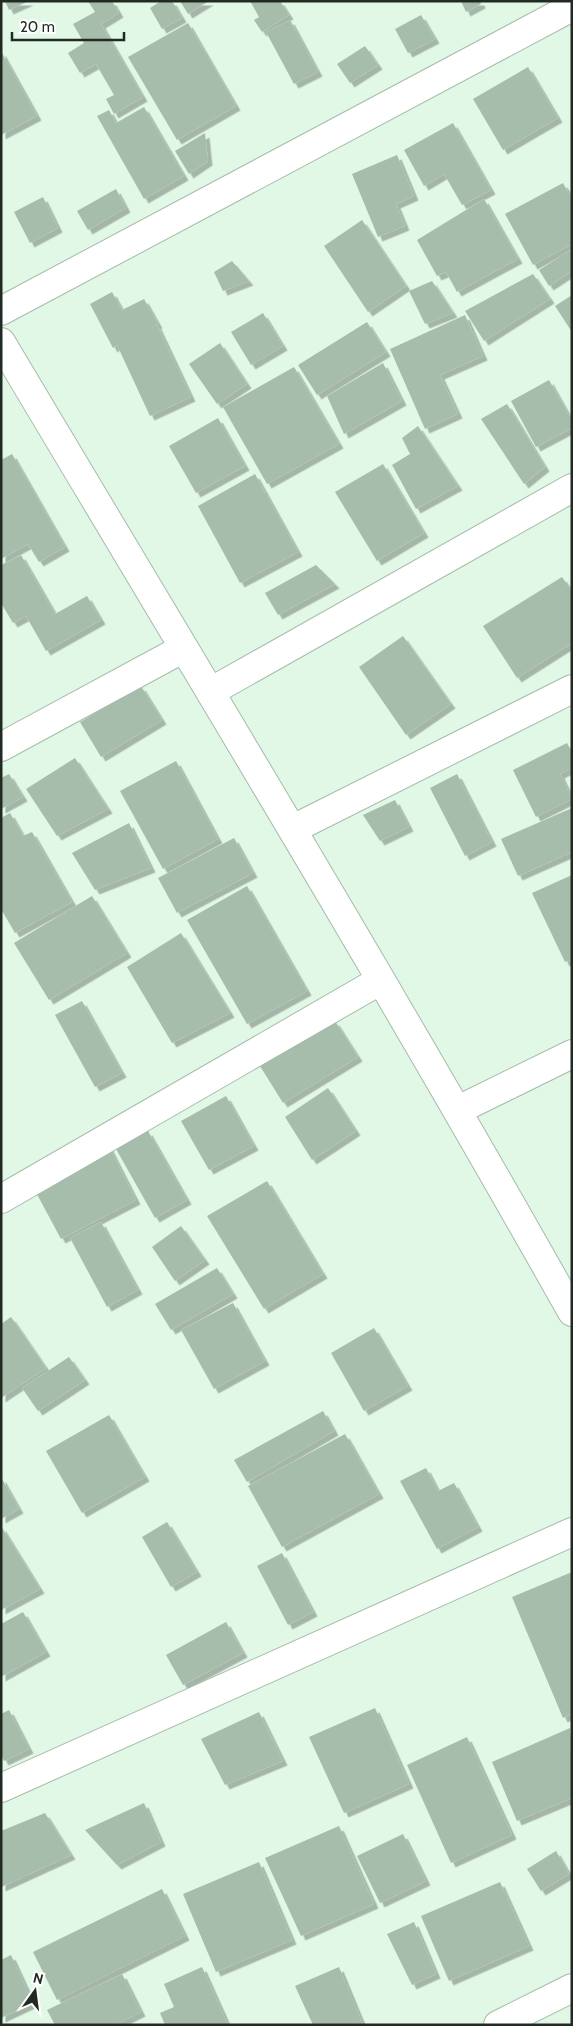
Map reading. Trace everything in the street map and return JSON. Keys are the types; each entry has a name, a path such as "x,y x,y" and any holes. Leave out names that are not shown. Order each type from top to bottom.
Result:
{"street":[{"path":"1,311 572,7"},
{"path":"1,342 293,829 458,1110 572,1312"},
{"path":"210,692 572,488"},
{"path":"1,747 184,648"},
{"path":"293,829 572,689"},
{"path":"1,1199 381,980"},
{"path":"458,1110 572,1054"},
{"path":"1,1788 572,1532"},
{"path":"498,2025 572,1988"}],"building":[{"path":"5,1 29,1 9,10"},
{"path":"88,1 112,1 119,13 101,24 143,97 114,114 106,99 114,95 96,64 80,73 68,53 84,43 73,24 95,12"},
{"path":"161,1 172,1 182,18 162,29 150,8"},
{"path":"180,1 209,1 188,14"},
{"path":"250,1 280,1 289,15 262,32 254,20 259,17"},
{"path":"461,1 480,1 481,4 466,12"},
{"path":"421,15 435,39 408,53 395,29"},
{"path":"290,20 318,72 294,84 266,32"},
{"path":"188,23 236,106 177,140 128,57"},
{"path":"365,46 378,65 350,83 337,64"},
{"path":"1,51 37,116 1,135"},
{"path":"528,67 558,118 503,150 473,99"},
{"path":"144,107 184,176 144,199 97,116 109,110 116,123"},
{"path":"453,123 491,190 462,205 444,174 424,186 404,150"},
{"path":"205,133 208,161 189,174 175,151"},
{"path":"397,155 414,196 396,204 405,226 378,237 352,174"},
{"path":"563,183 572,199 572,244 533,265 505,214"},
{"path":"116,189 126,208 88,230 77,211"},
{"path":"43,197 58,228 30,243 14,212"},
{"path":"484,199 518,259 457,292 446,272 437,276 417,240"},
{"path":"362,220 406,286 368,312 324,246"},
{"path":"572,249 572,271 549,286 539,270"},
{"path":"232,261 249,281 223,291 214,272"},
{"path":"533,274 550,299 484,341 465,311"},
{"path":"432,281 453,313 425,324 409,291"},
{"path":"112,292 122,310 144,299 158,324 148,329 157,325 191,397 150,416 117,345 113,348 90,304"},
{"path":"572,295 572,332 555,306"},
{"path":"263,313 283,346 251,365 231,332"},
{"path":"465,315 483,356 440,375 458,414 425,429 390,349"},
{"path":"367,322 386,352 317,395 298,365"},
{"path":"220,343 247,384 217,404 189,364"},
{"path":"383,363 402,401 344,434 327,396"},
{"path":"294,367 339,444 267,484 223,407"},
{"path":"549,380 572,421 572,428 536,447 511,401"},
{"path":"507,404 545,467 524,484 481,419"},
{"path":"218,418 245,466 196,493 169,446"},
{"path":"418,426 458,486 416,509 392,465 410,454 402,438"},
{"path":"12,454 65,547 39,562 28,544 1,559 1,460"},
{"path":"383,464 424,533 377,561 335,492"},
{"path":"255,474 298,552 240,583 198,506"},
{"path":"21,555 55,614 87,596 101,620 46,651 26,616 13,623 1,603 1,565"},
{"path":"316,565 335,584 278,615 265,593"},
{"path":"562,577 572,591 572,643 517,678 483,626"},
{"path":"403,636 451,704 406,735 359,667"},
{"path":"141,686 162,720 101,757 80,722"},
{"path":"567,743 572,752 572,768 560,774 572,799 536,817 513,770"},
{"path":"75,758 108,809 57,836 26,789"},
{"path":"176,761 218,839 163,869 120,791"},
{"path":"9,774 23,797 1,809 1,778"},
{"path":"457,774 492,842 465,856 430,788"},
{"path":"395,800 409,827 380,841 363,815"},
{"path":"572,808 572,852 518,876 501,839"},
{"path":"10,813 23,836 32,832 72,902 15,933 1,909 1,818"},
{"path":"129,823 151,868 95,890 72,853"},
{"path":"234,838 253,873 177,913 158,878"},
{"path":"572,875 572,959 565,962 532,893"},
{"path":"247,886 307,991 247,1024 187,920"},
{"path":"92,896 127,953 49,1000 14,943"},
{"path":"181,933 230,1013 172,1043 127,967"},
{"path":"82,1001 122,1073 95,1087 55,1015"},
{"path":"335,1021 358,1057 283,1103 260,1066"},
{"path":"328,1088 356,1131 312,1160 285,1117"},
{"path":"226,1096 254,1146 209,1170 181,1121"},
{"path":"148,1131 187,1200 155,1218 116,1149"},
{"path":"108,1145 136,1200 61,1239 32,1185"},
{"path":"267,1181 323,1274 264,1309 207,1216"},
{"path":"101,1222 138,1290 107,1307 70,1238"},
{"path":"181,1226 205,1260 175,1281 152,1247"},
{"path":"217,1268 233,1294 171,1330 155,1304"},
{"path":"233,1303 265,1361 214,1389 181,1330"},
{"path":"11,1317 46,1368 1,1398 1,1324"},
{"path":"374,1328 408,1386 364,1411 331,1353"},
{"path":"69,1357 85,1380 38,1411 22,1388"},
{"path":"323,1411 334,1431 247,1482 234,1460"},
{"path":"109,1415 145,1477 82,1513 46,1451"},
{"path":"345,1434 379,1494 282,1547 248,1486"},
{"path":"426,1468 438,1491 454,1483 478,1527 437,1549 400,1481"},
{"path":"1,1477 19,1509 1,1519"},
{"path":"167,1522 197,1572 171,1587 142,1537"},
{"path":"1,1526 40,1589 1,1610"},
{"path":"282,1553 313,1612 288,1625 257,1566"},
{"path":"572,1572 572,1714 563,1718 512,1597"},
{"path":"23,1612 46,1652 1,1677 1,1624"},
{"path":"226,1622 243,1653 183,1685 166,1655"},
{"path":"375,1708 409,1784 344,1813 309,1737"},
{"path":"9,1710 29,1749 4,1761 1,1755 1,1714"},
{"path":"259,1712 283,1761 225,1785 201,1739"},
{"path":"570,1728 572,1798 517,1821 492,1762"},
{"path":"467,1737 512,1835 451,1863 407,1765"},
{"path":"144,1803 161,1842 117,1865 85,1830"},
{"path":"45,1813 71,1855 1,1887 1,1831"},
{"path":"339,1826 374,1904 301,1936 265,1858"},
{"path":"403,1834 426,1881 380,1903 357,1856"},
{"path":"556,1851 569,1874 541,1891 527,1869"},
{"path":"259,1862 292,1940 216,1972 183,1894"},
{"path":"500,1882 529,1946 449,1981 421,1916"},
{"path":"162,1889 185,1936 57,2000 33,1952"},
{"path":"414,1922 436,1974 412,1985 387,1934"},
{"path":"11,1955 33,2003 1,2018 1,1960"},
{"path":"202,1967 228,2025 165,2025 160,2013 174,2007 164,1984"},
{"path":"339,1967 363,2025 313,2025 295,1986"},
{"path":"122,1974 141,2012 115,2025 55,2025 47,2010"}]}
